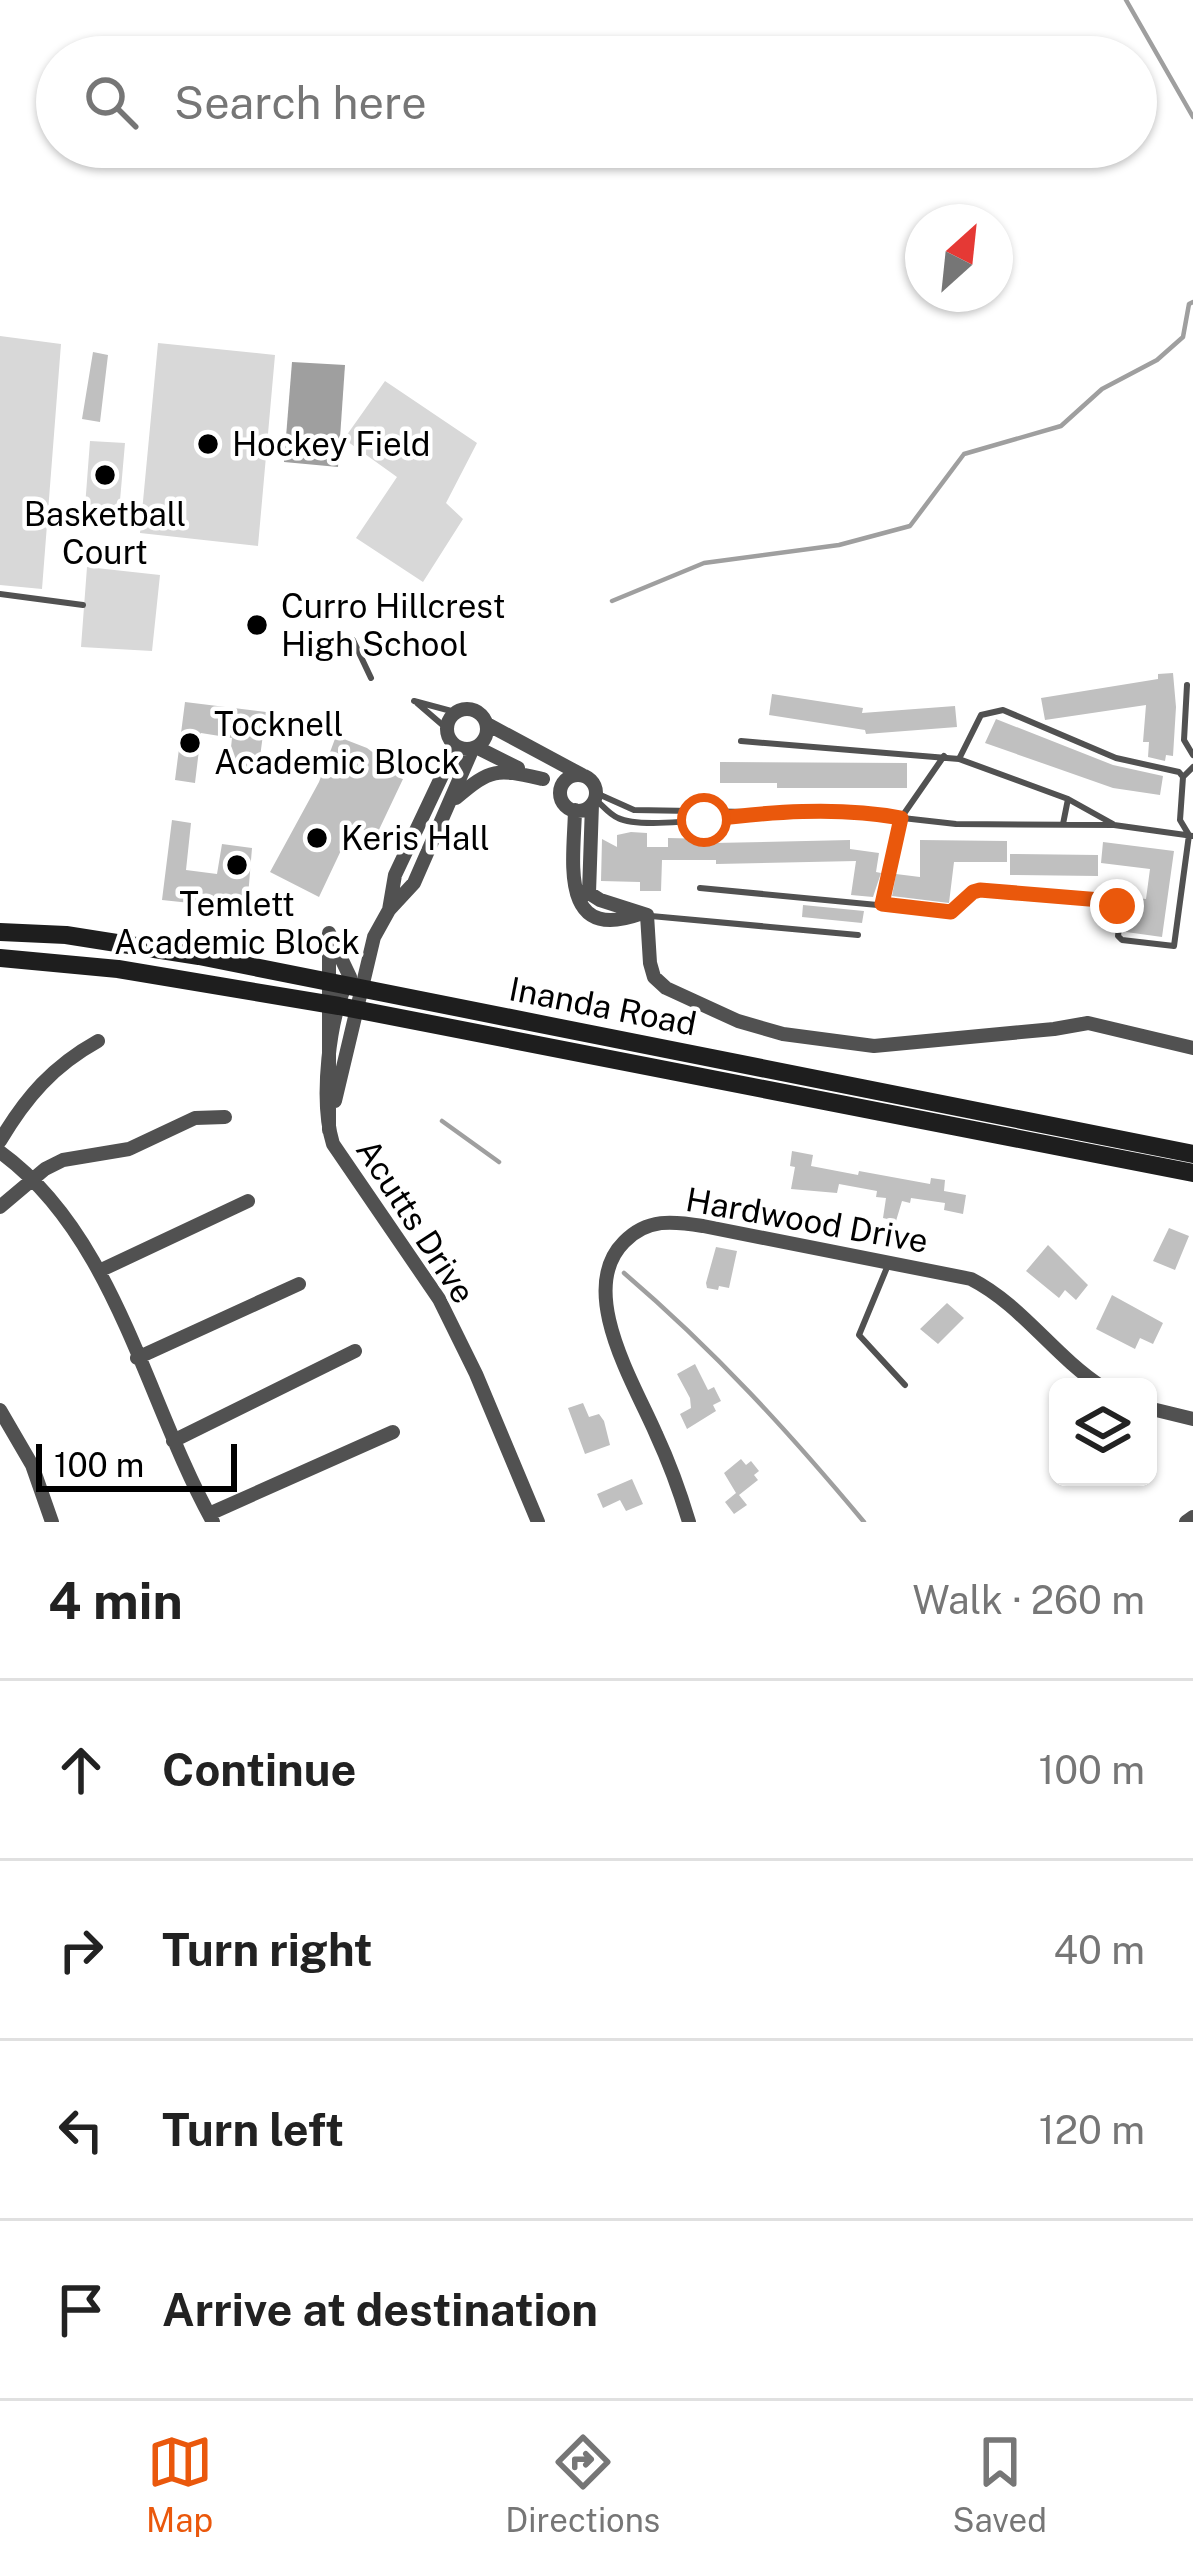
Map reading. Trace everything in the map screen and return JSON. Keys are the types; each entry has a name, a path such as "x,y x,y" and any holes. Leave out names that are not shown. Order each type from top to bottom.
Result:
{"main road":[{"name":"Inanda Road","path":"0,932 114,941 1193,1154"},
{"name":"Inanda Road","path":"0,958 118,969 339,1006 1193,1173"}],"street":[{"path":"456,746 446,728 455,712 474,710 487,724 592,782 589,893 643,915"},
{"path":"328,1130 374,937 389,910 414,883 474,747 486,736 487,724"},
{"path":"456,746 474,747 561,788"},
{"path":"389,910 395,875 456,746"},
{"path":"454,799 493,772 543,779"},
{"path":"575,810 565,805 561,788 569,777 582,775"},
{"path":"575,810 594,799"},
{"path":"575,810 576,901 589,913 610,919 643,915"},
{"path":"643,915 654,977 666,988 738,1021 783,1034 874,1046 1088,1023 1193,1048"},
{"path":"328,1130 329,932 350,977 346,985"},
{"name":"Acutts Drive","path":"346,985 325,1088 328,1130 352,1176 439,1299 484,1390 538,1522"},
{"path":"0,1141 24,1101 58,1065 98,1041"},
{"path":"0,1207 67,1159 129,1149 195,1118 225,1118"},
{"path":"0,1152 33,1179 63,1215 98,1271 211,1518 393,1432"},
{"path":"98,1271 248,1201"},
{"name":"Hardwood Drive","path":"689,1522 607,1312 606,1272 620,1246 646,1227 675,1221 956,1275 989,1288 1090,1378"},
{"path":"137,1358 299,1285"},
{"path":"173,1441 356,1351"},
{"path":"0,1410 32,1465 52,1522"},
{"path":"1157,1410 1193,1419"}],"lane":[{"path":"0,594 83,605"},
{"path":"353,640 371,678"},
{"path":"1187,685 1184,740 1193,754"},
{"path":"446,728 414,700 455,712"},
{"path":"958,759 981,715 1003,710 1105,754 1172,768 1183,777"},
{"path":"741,741 958,759 1068,799 1114,825"},
{"path":"882,904 901,818 944,756"},
{"path":"700,888 951,912 980,890 1113,901 1121,912 1118,936 1122,940 1174,946 1191,836 1180,820 1183,777 1193,767"},
{"path":"594,799 616,818 632,821 704,820 746,812"},
{"path":"594,799 634,809 867,814 956,824 1114,825 1191,836"},
{"path":"1063,824 1068,799"},
{"path":"632,821 634,809"},
{"path":"643,915 858,934"},
{"path":"889,1262 859,1335 905,1385"}],"shaded area":[{"path":"0,336 61,344 42,589 0,585"},
{"name":"Hockey Field","path":"158,343 275,355 258,546 140,533"},
{"path":"292,362 345,365 338,467 284,462"},
{"path":"385,381 477,443 446,503 463,519 423,582 356,538 397,477 344,439"},
{"name":"Basketball Court","path":"90,441 125,443 119,512 85,507"},
{"path":"87,567 160,575 152,651 81,647"}],"building":[{"path":"93,352 108,355 100,422 82,419"},
{"path":"1173,673 1173,756 1166,755 1165,761 1148,757 1149,742 1143,742 1146,705 1045,720 1041,698"},
{"path":"772,694 863,708 862,713 955,706 957,727 866,734 865,730 769,715"},
{"name":"Tocknell Academic Block","path":"185,702 266,712 258,772 229,766 232,738 201,733 195,783 175,780"},
{"path":"996,719 1113,765 1163,776 1160,795 1113,788 985,743"},
{"path":"336,736 367,748 383,760 379,767 403,779 376,836 353,825 319,897 270,872 319,782"},
{"path":"720,762 907,763 907,788 720,783"},
{"name":"Temlett Academic Block","path":"172,820 191,823 186,870 217,874 222,844 252,848 247,909 162,900"},
{"path":"647,833 647,847 668,847 668,838 713,839 713,843 850,840 850,849 879,853 876,872 881,873 873,897 851,895 856,861 716,864 716,860 662,860 661,891 640,891 640,882 601,881 602,839 617,847 617,835"},
{"path":"920,840 1007,841 1007,862 954,862 949,903 892,896 896,874 920,877"},
{"path":"1103,842 1174,851 1162,937 1126,932 1128,897 1146,899 1150,869 1101,863"},
{"path":"1010,854 1098,855 1098,876 1010,875"},
{"path":"803,905 864,911 862,923 802,917"},
{"path":"792,1151 813,1155 811,1166 858,1175 859,1171 930,1184 931,1178 945,1180 944,1191 966,1195 963,1214 944,1210 945,1203 911,1198 910,1203 902,1201 896,1221 883,1218 886,1198 876,1197 877,1191 839,1184 837,1193 791,1189"},
{"path":"1169,1228 1189,1236 1175,1270 1153,1261"},
{"path":"1048,1245 1088,1285 1076,1300 1065,1290 1059,1298 1026,1271"},
{"path":"716,1247 737,1251 729,1288 719,1286 718,1290 707,1288 706,1283"},
{"path":"1112,1295 1163,1323 1153,1344 1140,1338 1135,1349 1096,1329"},
{"path":"947,1303 964,1318 938,1344 920,1329"},
{"path":"695,1364 708,1390 714,1387 721,1401 713,1405 716,1411 687,1429 680,1414 691,1408 690,1398 677,1374"},
{"path":"583,1403 589,1417 599,1414 604,1421 610,1445 585,1454 568,1408"},
{"path":"741,1459 746,1465 751,1461 759,1471 754,1475 758,1480 739,1495 747,1505 734,1514 725,1502 736,1493 724,1473"},
{"path":"632,1479 643,1504 626,1511 620,1500 603,1508 597,1494"}],"waterway":[{"path":"1126,0 1147,36"},
{"path":"1157,54 1193,117"},
{"path":"612,601 704,563 839,545 910,526 964,454 1061,426 1102,389 1157,360 1183,337 1193,302"},
{"path":"442,1121 499,1162"},
{"path":"624,1273 750,1393 864,1522"}],"place":[{"name":"Hockey Field","path":"208,444"},
{"name":"Basketball Court","path":"105,475"},
{"name":"Curro Hillcrest High School","path":"257,625"},
{"name":"Tocknell Academic Block","path":"190,743"},
{"name":"Keris Hall","path":"317,838"},
{"name":"Temlett Academic Block","path":"237,865"}],"route":[{"path":"704,820 746,812 901,818 882,904 951,912 980,890 1113,901 1117,906"}]}
